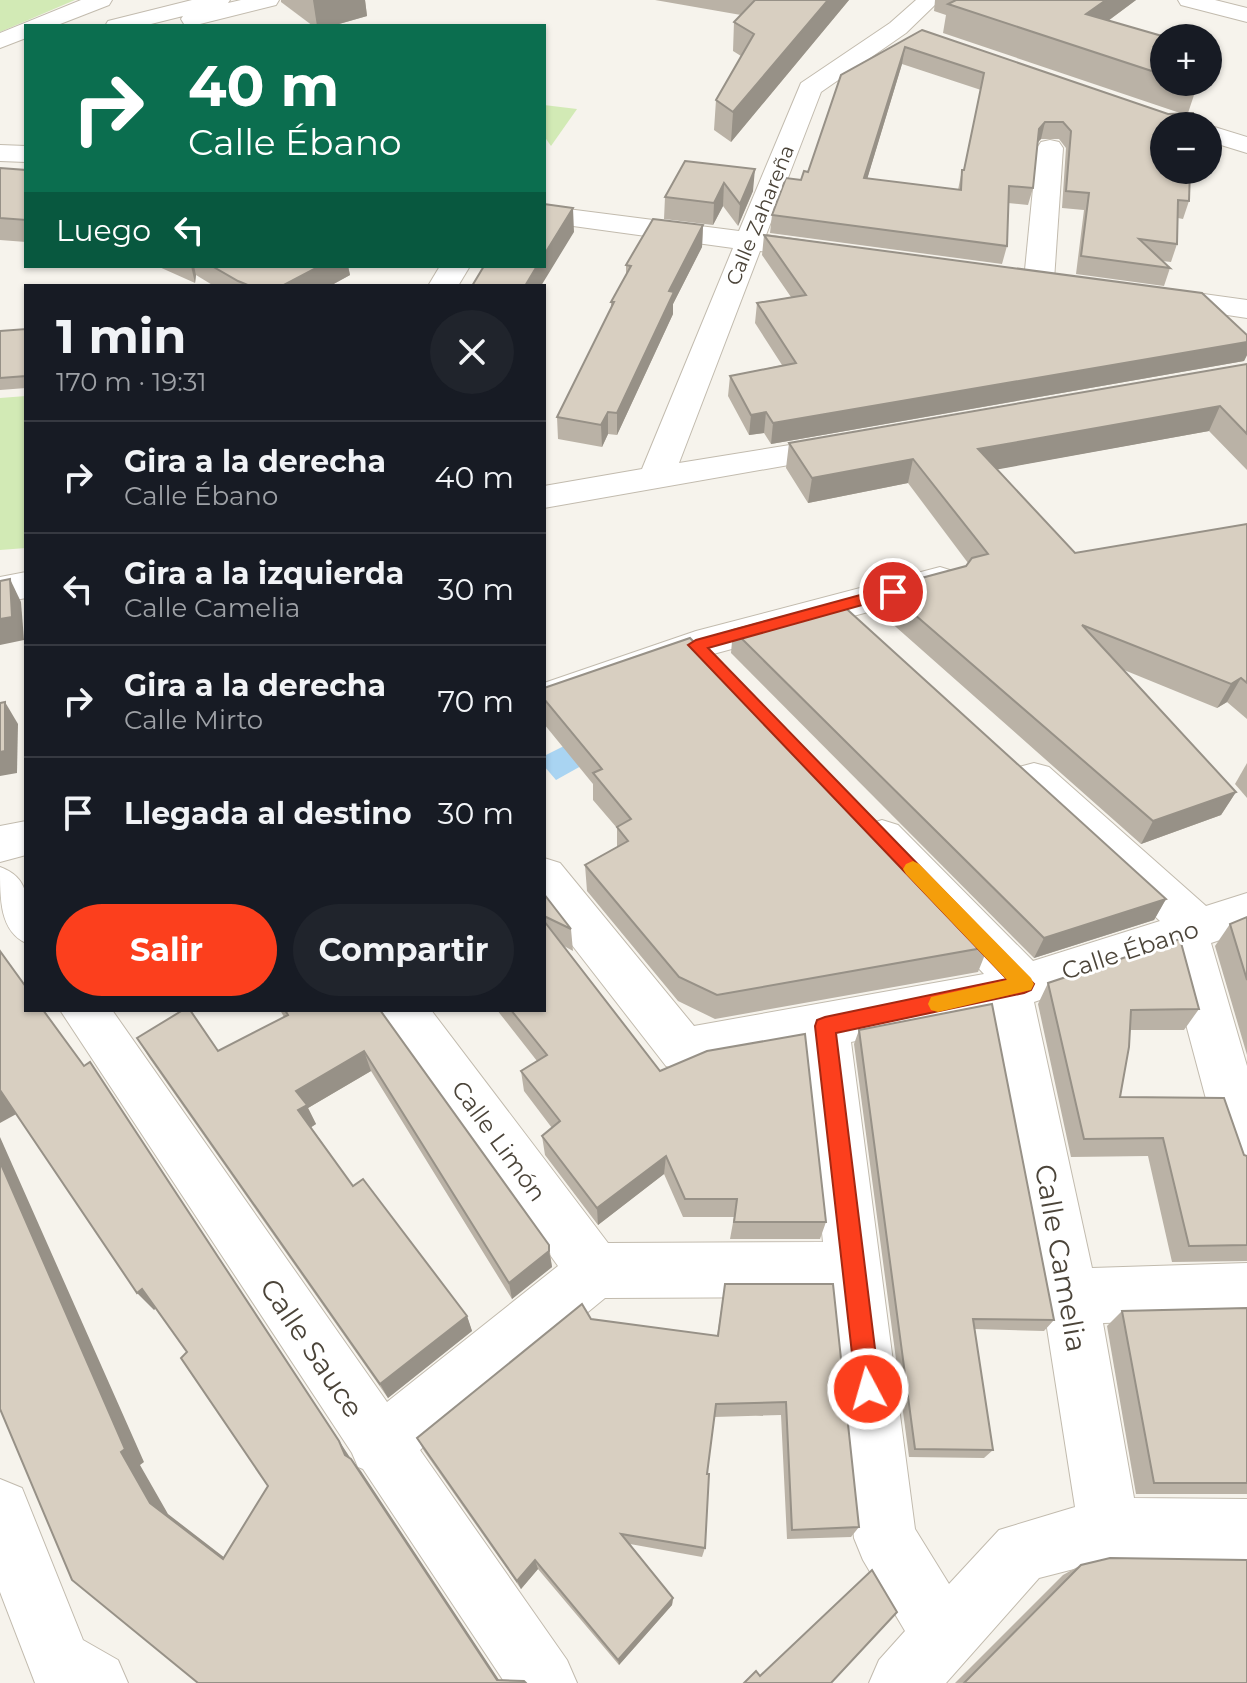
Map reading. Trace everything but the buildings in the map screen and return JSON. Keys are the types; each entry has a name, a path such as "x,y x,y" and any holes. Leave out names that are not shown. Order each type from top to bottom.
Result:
{"street":[{"path":"44,24 67,19 101,0"},
{"path":"124,24 219,0"},
{"path":"175,24 268,0"},
{"path":"891,0 926,3"},
{"path":"1189,0 1247,15"},
{"name":"Calle Zahareña","path":"655,480 810,88 898,28 926,3"},
{"path":"898,28 927,38"},
{"path":"0,41 24,31"},
{"path":"0,55 24,49"},
{"path":"1222,137 1247,145"},
{"path":"1039,280 1050,148"},
{"path":"0,153 24,154"},
{"path":"546,214 857,255"},
{"path":"1009,276 1069,284"},
{"path":"1128,293 1247,309"},
{"path":"546,497 873,441"},
{"path":"546,697 696,645 841,604 945,579"},
{"path":"0,590 24,585"},
{"path":"841,604 876,636"},
{"path":"696,645 729,679"},
{"path":"1003,751 1192,931 1247,1155"},
{"path":"849,804 1016,987"},
{"path":"0,844 24,838"},
{"name":"Calle Ébano","path":"546,879 683,1050 825,1026 1016,987 1247,912"},
{"path":"0,886 24,921"},
{"name":"Calle Camelia","path":"1016,987 1109,1529"},
{"name":"Calle Sauce","path":"85,1012 379,1446 544,1683"},
{"name":"Calle Limón","path":"404,1012 595,1271"},
{"path":"825,1026 885,1538 945,1636"},
{"path":"379,1446 595,1271 855,1269"},
{"path":"1070,1296 1247,1291"},
{"path":"0,1510 66,1676"},
{"path":"902,1683 1021,1552 1109,1529 1247,1530"}],"green space":[{"path":"0,0 75,0 0,32"},
{"path":"546,105 577,109 551,146 546,139"},
{"path":"24,396 24,548 0,550 0,398"}],"water":[{"path":"582,737 599,756 556,780 546,768 546,755"}],"slow traffic":[{"path":"913,869 1024,984 938,1004"}],"route":[{"path":"868,1389 825,1026 1024,984 696,645 893,592"}]}
